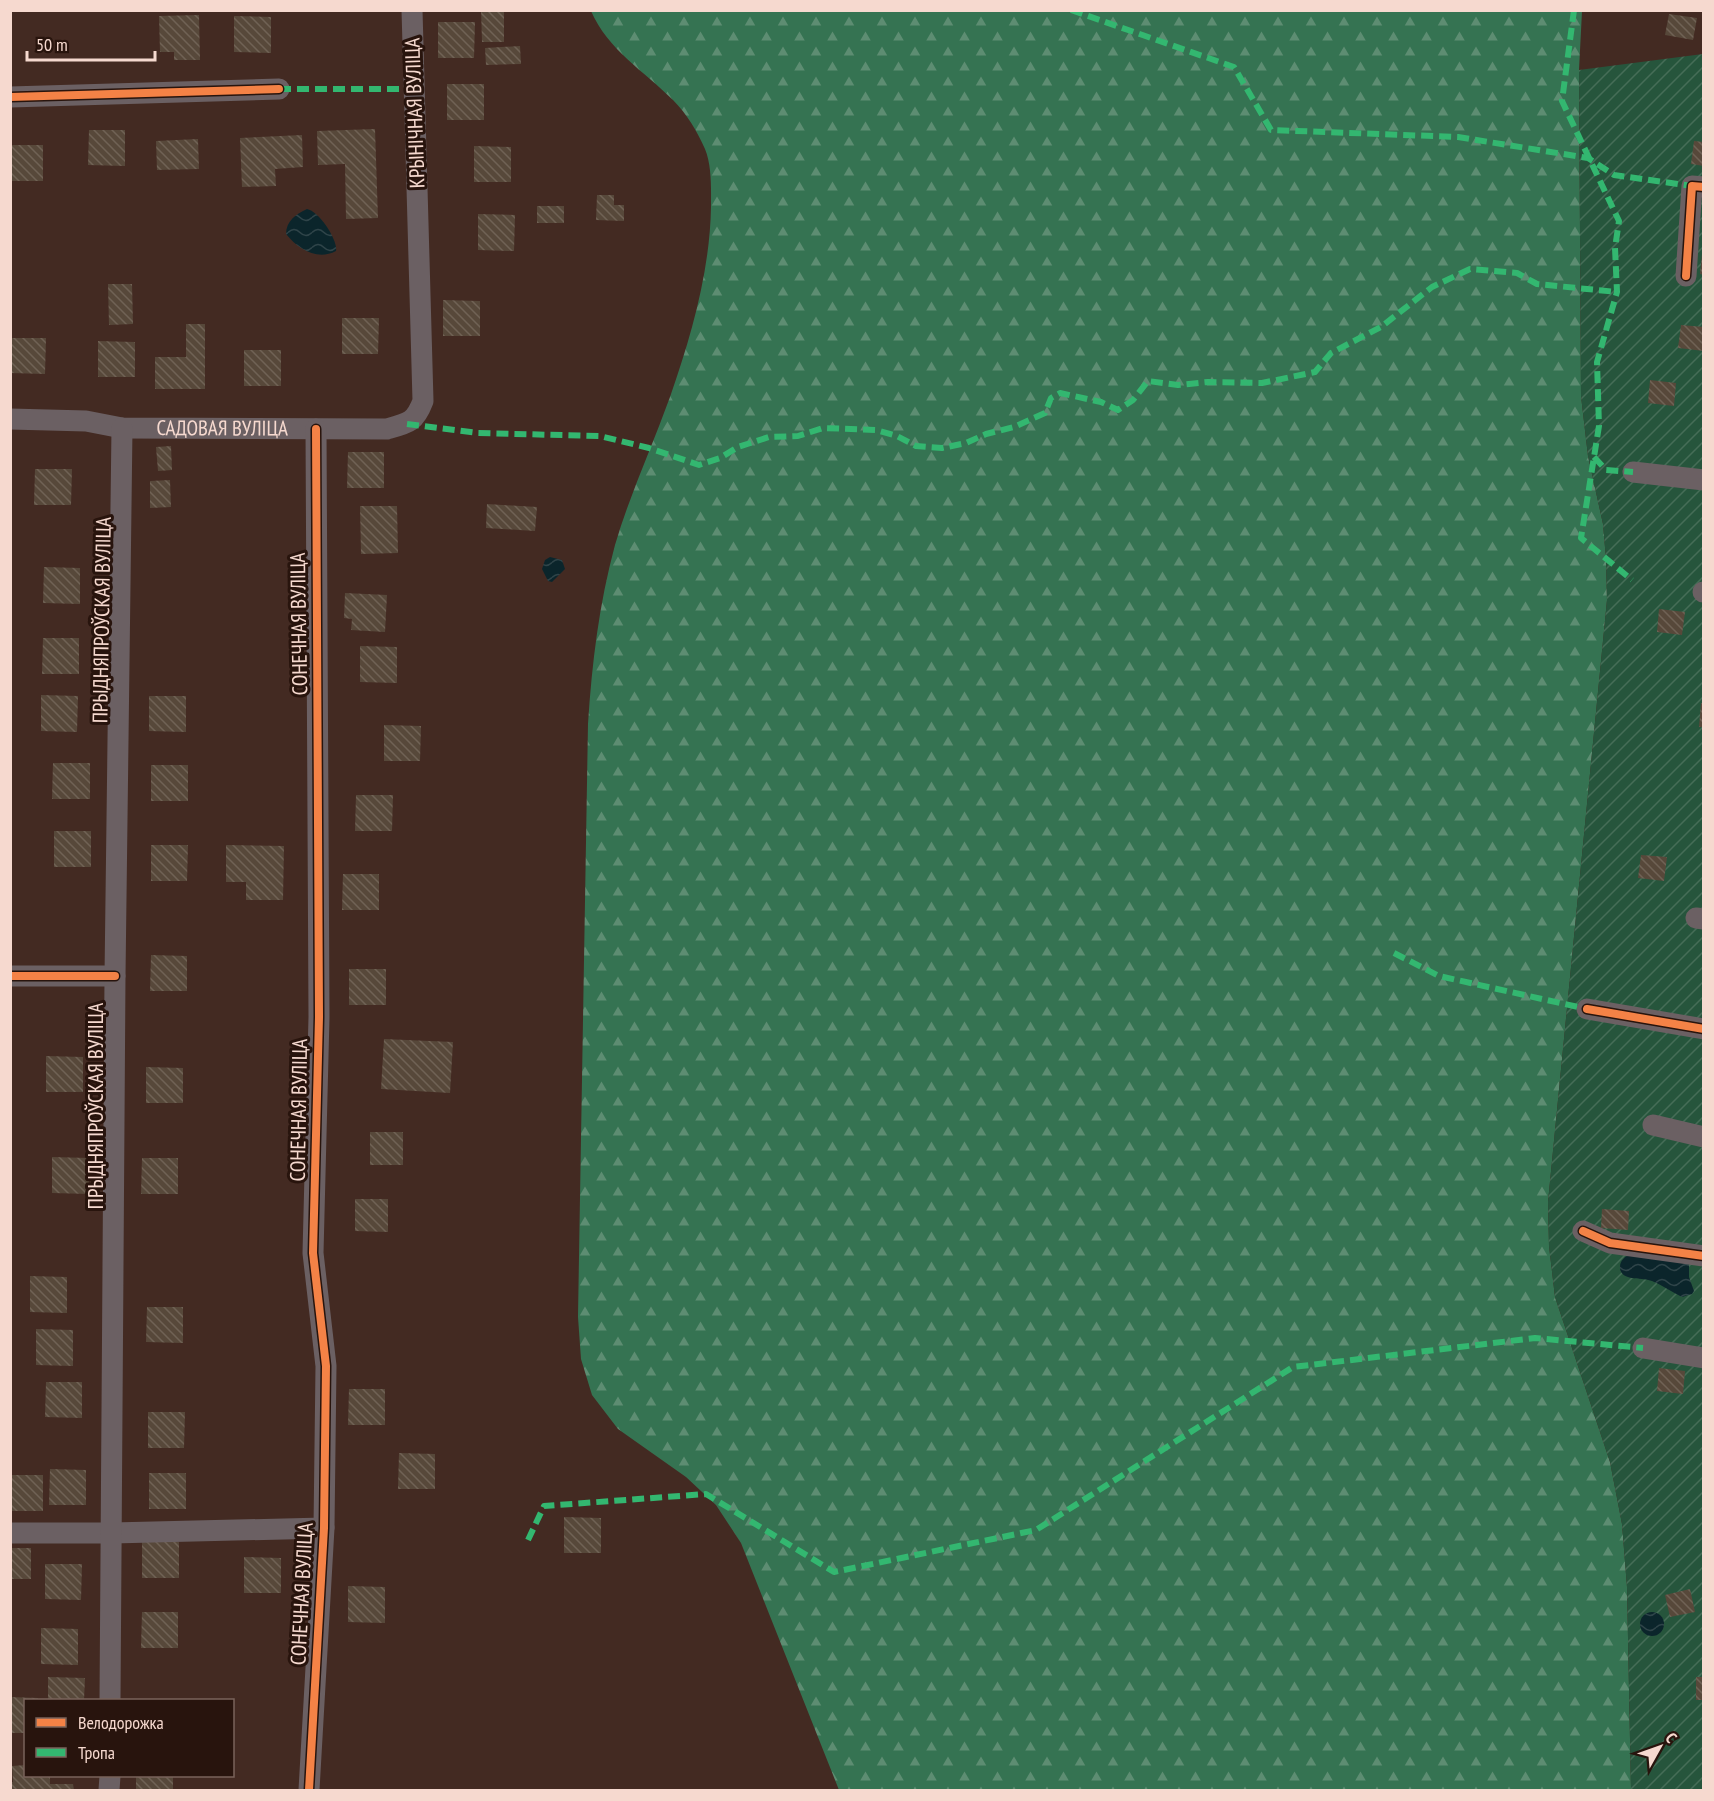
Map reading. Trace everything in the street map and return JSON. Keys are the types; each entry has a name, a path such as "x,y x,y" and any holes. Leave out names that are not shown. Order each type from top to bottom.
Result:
{"street":[{"name":"КРЫНІЧНАЯ ВУЛІЦА","path":"412,10 423,401"},
{"path":"10,97 279,89"},
{"path":"1686,276 1692,186 1704,187"},
{"name":"САДОВАЯ ВУЛІЦА","path":"10,419 86,421 122,428 387,429 407,424 417,416 423,401"},
{"name":"ПРЫДНЯПРОЎСКАЯ ВУЛІЦА","path":"110,1699 115,976 122,428"},
{"name":"СОНЕЧНАЯ ВУЛІЦА","path":"309,1791 324,1528 326,1366 313,1253 320,1017 316,429"},
{"path":"1633,472 1704,480"},
{"path":"10,976 115,976"},
{"path":"1587,1009 1704,1029"},
{"path":"1653,1125 1704,1137"},
{"path":"1583,1231 1610,1243 1704,1256"},
{"path":"1643,1348 1704,1358"},
{"path":"10,1533 324,1528"}],"green space":[{"path":"591,11 1582,11 1579,70 1581,396 1588,456 1603,524 1607,600 1548,1202 1549,1246 1555,1297 1610,1462 1622,1524 1627,1587 1631,1790 839,1790 741,1543 716,1505 686,1477 618,1429 592,1395 581,1359 578,1317 588,724 592,679 600,611 615,545 627,507 670,397 698,304 710,231 711,192 707,156 691,123 673,100 617,49 598,25"},
{"path":"1703,54 1703,1790 1631,1790 1627,1587 1622,1524 1610,1462 1555,1297 1549,1246 1548,1202 1607,600 1603,524 1588,456 1581,396 1579,70"}],"water":[{"path":"307,209 317,215 327,227 334,240 336,251 322,255 308,252 286,234 292,218"},
{"path":"550,557 562,560 565,569 552,582 548,581 542,569 545,560"},
{"path":"1631,1253 1682,1260 1689,1265 1689,1277 1694,1291 1682,1297 1660,1284 1624,1275 1621,1272 1621,1262"},
{"path":"1652,1612 1661,1615 1664,1624 1661,1633 1652,1636 1643,1633 1640,1624 1643,1615"}],"building":[{"path":"481,10 504,10 504,42 482,42"},
{"path":"1669,14 1697,18 1693,40 1665,35"},
{"path":"199,15 200,60 174,60 174,52 160,52 159,16"},
{"path":"234,16 271,17 271,53 234,52"},
{"path":"438,22 475,22 474,58 438,58"},
{"path":"520,46 521,64 486,65 485,48"},
{"path":"447,84 484,84 484,120 447,120"},
{"path":"375,129 378,218 346,219 345,164 318,165 317,131"},
{"path":"89,130 125,130 125,166 88,165"},
{"path":"302,135 303,167 275,169 276,186 242,187 240,138"},
{"path":"198,139 199,169 157,170 156,141"},
{"path":"1694,141 1704,142 1704,166 1691,164"},
{"path":"10,145 43,145 43,181 10,181"},
{"path":"474,146 511,147 511,182 474,182"},
{"path":"597,195 614,195 614,205 624,205 624,221 596,220"},
{"path":"537,206 564,206 564,223 537,223"},
{"path":"478,214 515,215 514,251 478,250"},
{"path":"1702,254 1704,254 1704,275 1700,274"},
{"path":"108,284 132,284 133,324 109,325"},
{"path":"443,300 480,301 480,336 443,336"},
{"path":"342,318 379,318 378,354 342,354"},
{"path":"186,324 205,324 205,389 155,389 155,357 186,357"},
{"path":"1681,325 1704,327 1704,351 1678,348"},
{"path":"10,338 46,338 45,374 10,373"},
{"path":"98,341 135,342 135,377 98,377"},
{"path":"244,350 281,350 281,386 244,386"},
{"path":"1650,380 1676,383 1674,406 1648,403"},
{"path":"171,446 172,470 158,471 156,447"},
{"path":"348,452 384,452 384,488 347,488"},
{"path":"35,469 72,469 71,505 34,505"},
{"path":"170,480 171,507 150,508 150,481"},
{"path":"487,504 537,507 535,531 486,528"},
{"path":"360,506 397,506 398,553 361,554"},
{"path":"44,567 80,568 80,604 43,603"},
{"path":"345,593 387,595 385,632 351,630 352,619 344,618"},
{"path":"1659,609 1685,612 1682,635 1657,632"},
{"path":"43,638 79,638 79,674 42,674"},
{"path":"360,646 397,647 397,683 360,682"},
{"path":"41,695 78,696 77,732 41,731"},
{"path":"149,696 186,696 186,732 149,731"},
{"path":"1701,703 1704,704 1704,727 1699,727"},
{"path":"384,725 421,726 420,761 384,761"},
{"path":"53,763 90,763 90,799 52,799"},
{"path":"151,765 188,765 188,801 151,801"},
{"path":"356,795 393,795 392,831 355,831"},
{"path":"54,831 91,831 91,867 54,867"},
{"path":"151,845 188,845 187,881 151,881"},
{"path":"226,845 284,846 283,900 246,900 246,882 226,882"},
{"path":"1641,855 1667,857 1664,881 1638,878"},
{"path":"343,874 379,874 379,910 342,910"},
{"path":"151,955 187,956 187,991 150,991"},
{"path":"349,969 386,969 386,1005 349,1005"},
{"path":"384,1039 453,1042 450,1093 381,1089"},
{"path":"46,1056 83,1057 83,1092 46,1092"},
{"path":"146,1067 183,1068 183,1103 146,1103"},
{"path":"370,1132 403,1132 403,1165 370,1165"},
{"path":"52,1157 89,1158 89,1194 52,1193"},
{"path":"142,1158 178,1158 178,1194 141,1194"},
{"path":"355,1199 388,1199 388,1232 355,1231"},
{"path":"1602,1209 1629,1211 1628,1230 1601,1228"},
{"path":"30,1276 67,1277 67,1313 30,1312"},
{"path":"147,1307 183,1307 183,1343 146,1342"},
{"path":"36,1329 73,1330 73,1366 36,1365"},
{"path":"1659,1368 1685,1371 1683,1394 1657,1391"},
{"path":"46,1382 82,1382 82,1418 45,1417"},
{"path":"349,1389 385,1389 385,1425 348,1425"},
{"path":"148,1412 185,1412 184,1448 148,1448"},
{"path":"399,1453 435,1454 435,1489 398,1489"},
{"path":"50,1469 86,1470 86,1505 49,1505"},
{"path":"149,1473 186,1473 186,1509 149,1509"},
{"path":"10,1475 43,1475 43,1511 10,1511"},
{"path":"564,1517 601,1518 601,1553 564,1553"},
{"path":"142,1542 179,1542 179,1578 142,1578"},
{"path":"10,1548 31,1548 31,1579 10,1579"},
{"path":"244,1557 281,1558 281,1593 244,1593"},
{"path":"45,1564 82,1564 81,1600 45,1599"},
{"path":"348,1586 385,1587 385,1623 348,1622"},
{"path":"1690,1589 1695,1612 1670,1617 1665,1595"},
{"path":"142,1612 178,1612 178,1648 141,1648"},
{"path":"41,1628 78,1629 78,1665 41,1664"},
{"path":"48,1677 85,1678 84,1699 48,1699"},
{"path":"1696,1677 1704,1677 1704,1700 1696,1700"},
{"path":"10,1697 38,1698 24,1699 24,1733 10,1733"},
{"path":"24,1765 24,1777 50,1777 50,1784 73,1784 74,1790 10,1790 10,1782 13,1782 12,1766"},
{"path":"136,1777 173,1777 173,1790 136,1790"}],"marked path":[{"path":"1071,10 1234,67 1271,130 1458,137 1588,158 1614,175 1692,186"},
{"path":"1574,10 1562,101 1619,221 1615,248 1617,292 1597,362 1599,426 1581,538 1632,580"},
{"path":"279,89 414,89"},
{"path":"407,424 478,433 600,436 649,448 699,465 720,458 738,447 769,437 798,436 823,428 876,430 897,436 916,446 942,448 966,443 986,434 1014,427 1045,413 1051,398 1060,393 1101,402 1118,410 1133,400 1148,381 1178,385 1208,382 1262,383 1315,372 1331,353 1381,327 1432,287 1470,269 1517,273 1537,284 1617,292"},
{"path":"1594,457 1606,470 1633,472"},
{"path":"1394,953 1439,976 1587,1009"},
{"path":"528,1540 544,1506 706,1494 834,1572 1036,1530 1293,1367 1535,1338 1643,1348"}],"cycle path":[{"path":"10,97 279,89"},
{"path":"1686,276 1692,186 1704,187"},
{"path":"309,1790 324,1528 326,1366 313,1253 319,1017 316,429"},
{"path":"10,976 115,976"},
{"path":"1587,1009 1704,1029"},
{"path":"1583,1231 1610,1243 1704,1256"}]}
